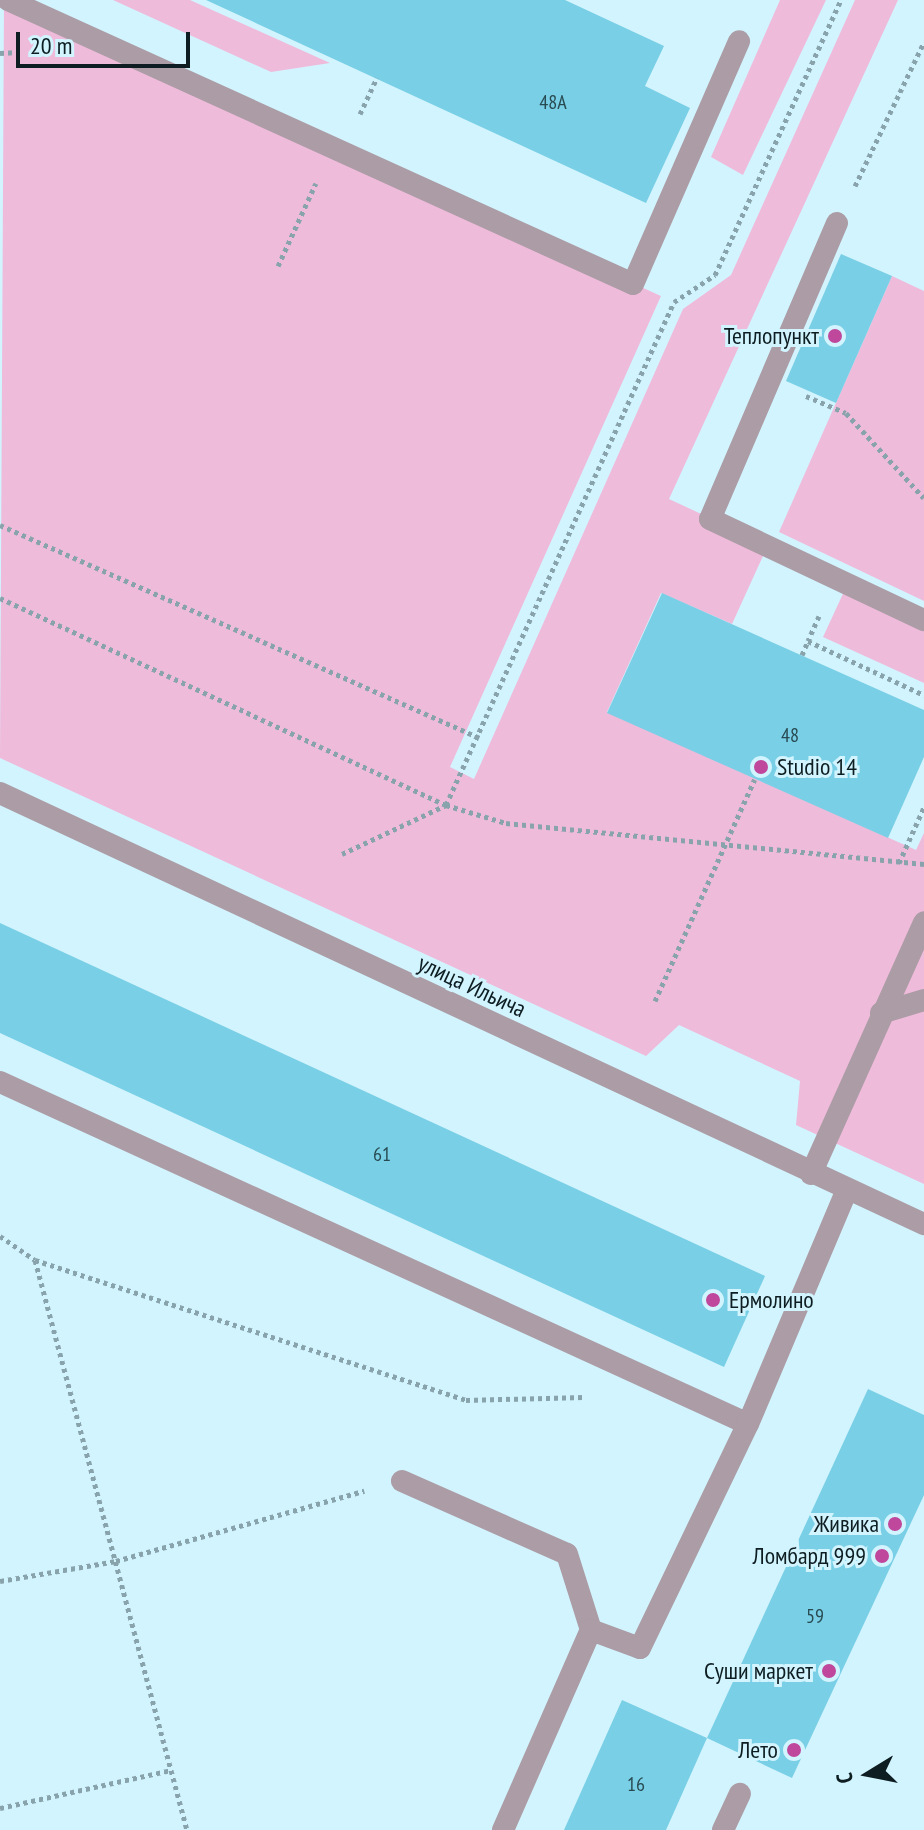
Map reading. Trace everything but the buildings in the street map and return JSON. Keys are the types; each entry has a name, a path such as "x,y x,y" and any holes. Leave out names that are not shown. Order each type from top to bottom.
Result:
{"street":[{"path":"8,0 32,5 332,147 633,284 739,41"},
{"path":"837,223 773,382 710,519 924,620"},
{"name":"улица Ильича","path":"0,793 846,1192 924,1224"},
{"path":"811,1174 924,922"},
{"path":"881,1013 924,1000"},
{"path":"0,1082 748,1424"},
{"path":"591,1630 640,1648 748,1424 846,1192"},
{"path":"402,1481 567,1554 591,1630 503,1830"},
{"path":"723,1830 740,1794"}],"path":[{"path":"342,854 446,805 480,738 674,302 715,275 841,0"},
{"path":"837,223 924,42"},
{"path":"358,117 377,78"},
{"path":"278,266 332,147"},
{"path":"773,382 846,413 924,498"},
{"path":"0,525 480,738"},
{"path":"802,655 835,578"},
{"path":"0,598 446,805 506,823 924,864"},
{"path":"808,641 924,695"},
{"path":"655,1001 755,779"},
{"path":"899,863 924,807"},
{"path":"0,1236 35,1260 466,1400 588,1397"},
{"path":"35,1260 187,1830"},
{"path":"0,1581 116,1561 402,1481"},
{"path":"0,1808 171,1770"}],"shaded area":[{"path":"4,0 661,296 450,767 474,779 683,309 731,275 855,0 898,0 669,499 768,545 732,624 661,593 607,712 916,850 924,833 924,1184 796,1125 800,1081 679,1025 646,1056 0,758"},
{"path":"113,0 190,0 330,63 271,72"},
{"path":"780,0 826,0 743,175 711,157"},
{"path":"892,276 924,291 924,601 779,532"},
{"path":"847,585 924,620 924,683 823,637"}],"place":[{"name":"Теплопункт","path":"835,336"},
{"name":"Studio 14","path":"761,767"},
{"name":"Ермолино","path":"713,1300"},
{"name":"Живика","path":"895,1524"},
{"name":"Ломбард 999","path":"882,1556"},
{"name":"Суши маркет","path":"829,1671"},
{"name":"Лето","path":"794,1750"}]}
